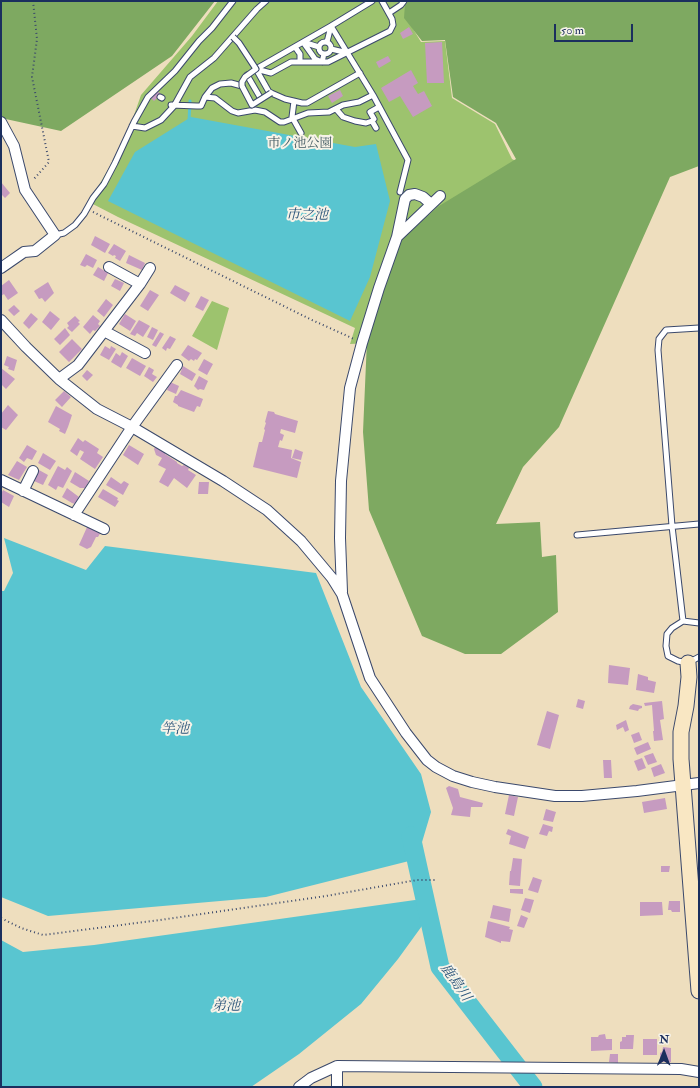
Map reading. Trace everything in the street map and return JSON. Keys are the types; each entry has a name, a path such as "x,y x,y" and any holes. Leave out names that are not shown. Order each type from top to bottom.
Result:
{"street":[{"path":"1,122 14,146 25,190 55,235 35,251 24,252 1,268"},
{"path":"342,594 340,538 341,481 350,388 378,288 397,238 405,199 409,195 415,194 423,197 430,204"},
{"path":"397,238 430,204 440,196"},
{"path":"109,267 140,284"},
{"path":"60,379 78,365 140,284 150,268"},
{"path":"1,320 26,347 60,379 97,409 132,427 223,481 267,510 301,541 332,578 342,594 370,678 406,733 427,760 436,767 453,776 472,782 555,796 582,796 636,791 699,782"},
{"path":"104,331 145,354"},
{"path":"74,515 132,427 177,365"},
{"path":"23,491 33,471"},
{"path":"1,480 104,529"},
{"path":"693,660 681,732 683,784 699,992"},
{"path":"337,1066 337,1087"},
{"path":"299,1087 312,1078 337,1066 681,1070 699,1072"}],"lane":[{"path":"55,235 64,233 75,225 84,214 93,198 104,184 132,126 148,98 175,71 233,1"},
{"path":"132,126 145,128 161,120 190,77 214,58 257,9 266,1"},
{"path":"255,110 242,86 243,79 247,75 372,1"},
{"path":"256,69 271,73 291,62 328,62 390,31 393,25 392,19 382,1"},
{"path":"389,13 401,5 404,1"},
{"path":"327,42 331,26"},
{"path":"331,26 373,95 408,160 400,192"},
{"path":"234,37 271,93 294,101 307,103 360,73"},
{"path":"303,42 319,47"},
{"path":"303,42 315,59 322,62"},
{"path":"319,47 322,43 327,42"},
{"path":"327,42 331,49"},
{"path":"295,47 300,54 300,62"},
{"path":"319,47 320,52 324,54"},
{"path":"331,49 348,53"},
{"path":"324,54 328,54 331,49"},
{"path":"322,62 324,54"},
{"path":"247,75 261,99"},
{"path":"172,105 201,106 205,97 212,88 220,84 231,83 242,86"},
{"path":"252,105 271,93"},
{"path":"205,97 217,99 227,108 238,113 255,110 265,112 280,122 284,122 293,120 308,113 329,112 343,105 358,102 373,95"},
{"path":"294,101 293,120 301,133"},
{"path":"374,119 370,112 379,107"},
{"path":"336,109 342,117 366,123 372,121 376,128"},
{"path":"683,621 672,526 658,350 659,339 666,330 699,328"},
{"path":"577,535 699,524"},
{"path":"693,660 678,661 668,656 666,646 667,634 672,628 683,621 699,623"}],"path":[{"path":"25,190 48,162 32,77 37,39 33,1"},
{"path":"86,209 362,343"},
{"path":"1,918 21,928 43,935 318,897 417,880 437,880"}],"green space":[{"path":"1,1 215,1 172,56 61,131 1,118"},
{"name":"市ノ池公園","path":"218,1 408,1 407,19 421,42 445,41 452,98 495,124 512,159 522,164 370,343 350,344 355,328 89,202 121,144 133,118 141,95 192,36"},
{"path":"409,1 699,1 699,166 670,177 559,427 523,467 496,524 540,522 542,557 556,555 558,612 501,654 465,654 422,636 369,510 363,432 368,317 402,239 439,206 516,159 496,123 453,97 445,40 422,41 404,18 405,4"},
{"path":"212,301 229,308 217,350 192,336"}],"water":[{"name":"市之池","path":"191,117 355,147 376,144 390,201 370,277 350,321 108,201 135,152"},
{"name":"竿池","path":"4,538 86,570 105,546 316,573 361,687 421,774 431,812 417,859 266,897 48,916 1,897 1,591 4,591 13,573"},
{"name":"弟池","path":"415,900 422,901 427,919 398,959 361,1004 299,1054 251,1087 1,1087 1,940 23,952 94,945"}],"building":[{"path":"409,27 413,34 403,39 400,33"},
{"path":"442,42 444,83 427,83 425,43"},
{"path":"388,56 391,61 379,68 376,62"},
{"path":"411,70 418,83 413,86 418,94 424,91 432,106 413,117 400,96 389,102 381,88"},
{"path":"340,90 343,96 332,103 328,96"},
{"path":"157,91 161,94 154,101 151,98"},
{"path":"1,182 10,193 5,198 1,194"},
{"path":"95,236 110,244 105,253 91,245"},
{"path":"114,244 126,251 120,261 115,258 116,256 108,253"},
{"path":"86,254 97,260 93,268 87,265 85,267 80,265"},
{"path":"129,255 145,263 142,270 126,263"},
{"path":"98,267 108,273 104,281 93,275"},
{"path":"115,279 124,283 120,291 111,286"},
{"path":"9,280 18,293 8,300 4,294 1,296 1,286"},
{"path":"48,282 54,293 45,302 42,298 39,299 34,291"},
{"path":"175,285 190,293 185,302 170,293"},
{"path":"150,290 159,295 148,311 140,306"},
{"path":"201,296 209,300 203,311 195,307"},
{"path":"106,299 113,305 104,317 97,311"},
{"path":"14,305 20,311 14,316 8,310"},
{"path":"50,311 60,319 51,330 42,322"},
{"path":"31,313 38,319 29,329 23,323"},
{"path":"125,314 136,321 130,331 119,324"},
{"path":"93,315 100,321 98,324 100,326 95,331 93,330 90,334 83,327"},
{"path":"75,316 80,321 78,322 80,324 72,332 67,328 69,326 67,323"},
{"path":"139,320 150,326 143,337 137,333 135,336 130,334"},
{"path":"152,327 158,330 153,340 147,337"},
{"path":"65,328 70,335 60,345 54,339"},
{"path":"160,332 164,334 156,347 152,345"},
{"path":"170,336 176,339 170,349 167,348 166,351 162,348"},
{"path":"72,339 82,349 69,362 59,352"},
{"path":"188,345 202,353 197,360 195,359 194,361 191,359 189,361 181,355"},
{"path":"105,346 110,349 111,346 116,349 109,360 100,355"},
{"path":"122,352 128,356 121,368 111,362 116,353 120,356"},
{"path":"7,356 17,360 14,371 8,369 9,367 4,365"},
{"path":"132,358 146,366 140,376 126,368"},
{"path":"204,359 213,364 207,375 198,370"},
{"path":"183,366 196,374 192,381 180,374"},
{"path":"149,367 154,370 152,374 157,377 153,382 144,376"},
{"path":"1,368 15,379 6,389 1,384"},
{"path":"87,370 93,375 87,381 82,376"},
{"path":"199,376 208,381 204,390 198,390 194,386"},
{"path":"170,382 179,386 176,394 167,390"},
{"path":"181,390 203,399 200,407 197,406 194,412 178,406 173,402 175,396 177,396"},
{"path":"64,391 71,397 62,407 55,400"},
{"path":"8,405 18,415 6,430 1,427 1,414"},
{"path":"56,406 72,415 65,434 59,431 60,429 48,422"},
{"path":"268,411 298,421 295,433 281,429 280,433 284,435 282,441 280,440 278,447 292,450 291,458 301,462 297,478 253,467 259,442 262,442"},
{"path":"78,438 83,442 85,440 99,449 97,453 103,457 95,469 80,459 84,452 80,450 77,456 70,451"},
{"path":"27,445 37,451 32,460 27,458 24,462 19,458"},
{"path":"129,445 144,454 138,465 123,455"},
{"path":"156,446 177,463 189,468 188,470 196,475 187,488 174,478 168,487 159,482 166,469 158,465 162,458 156,455 154,449"},
{"path":"295,449 303,452 301,460 292,458"},
{"path":"43,453 56,461 50,470 38,463"},
{"path":"17,461 27,467 19,480 8,475"},
{"path":"58,466 65,470 67,467 72,471 63,488 58,486 56,490 48,485"},
{"path":"39,470 48,475 43,485 34,481"},
{"path":"75,472 89,481 85,488 80,488 70,482"},
{"path":"111,477 121,484 124,481 129,484 123,495 106,485"},
{"path":"199,482 209,482 208,494 198,494"},
{"path":"67,488 79,497 75,504 62,497"},
{"path":"103,489 118,498 117,500 119,501 115,507 98,497"},
{"path":"3,490 14,496 9,507 1,502 1,494"},
{"path":"88,525 101,532 98,537 96,537 91,547 87,549 79,545"},
{"path":"609,665 630,668 628,685 608,683"},
{"path":"638,674 648,677 648,680 656,682 654,693 636,690"},
{"path":"578,699 585,701 583,709 576,707"},
{"path":"662,701 664,719 660,720 663,740 654,741 652,705 645,706 644,703"},
{"path":"633,704 642,706 642,708 638,711 629,709"},
{"path":"547,711 559,715 550,749 537,745"},
{"path":"626,720 629,730 625,732 623,727 617,730 616,725"},
{"path":"639,732 642,740 634,743 631,735"},
{"path":"648,742 651,749 637,755 634,748"},
{"path":"653,753 657,762 648,765 644,756"},
{"path":"642,758 646,768 638,771 634,761"},
{"path":"603,760 611,760 612,778 604,778"},
{"path":"661,764 665,773 654,777 651,768"},
{"path":"449,786 458,789 460,797 483,803 482,807 471,807 470,817 451,815 453,808 446,788"},
{"path":"509,795 518,797 514,816 505,814"},
{"path":"665,798 667,809 644,813 642,802"},
{"path":"546,809 556,812 553,822 543,820"},
{"path":"543,824 553,827 552,832 549,831 547,836 539,834"},
{"path":"508,829 529,837 525,849 509,844 511,836 506,834"},
{"path":"513,858 522,859 520,886 509,885"},
{"path":"661,866 670,866 669,872 661,872"},
{"path":"533,877 542,880 538,893 528,890"},
{"path":"510,889 523,889 523,894 510,893"},
{"path":"525,898 534,900 530,913 521,910"},
{"path":"669,901 680,901 680,912 672,912 671,910 668,910"},
{"path":"640,902 662,902 663,915 640,916"},
{"path":"493,905 511,909 509,922 490,918"},
{"path":"521,915 528,918 524,928 517,926"},
{"path":"488,921 510,927 509,929 513,930 510,942 501,941 501,943 485,937"},
{"path":"605,1034 606,1039 612,1039 612,1050 591,1051 591,1037 598,1037 599,1035"},
{"path":"626,1035 634,1035 633,1049 620,1049 622,1037 626,1037"},
{"path":"643,1039 657,1039 657,1055 643,1055"},
{"path":"663,1047 671,1048 671,1062 660,1062 660,1053 662,1052"},
{"path":"610,1054 618,1054 618,1063 609,1062"}],"waterway":[{"path":"189,121 190,101"},
{"name":"鹿島川","path":"411,836 440,967 533,1087"}]}
